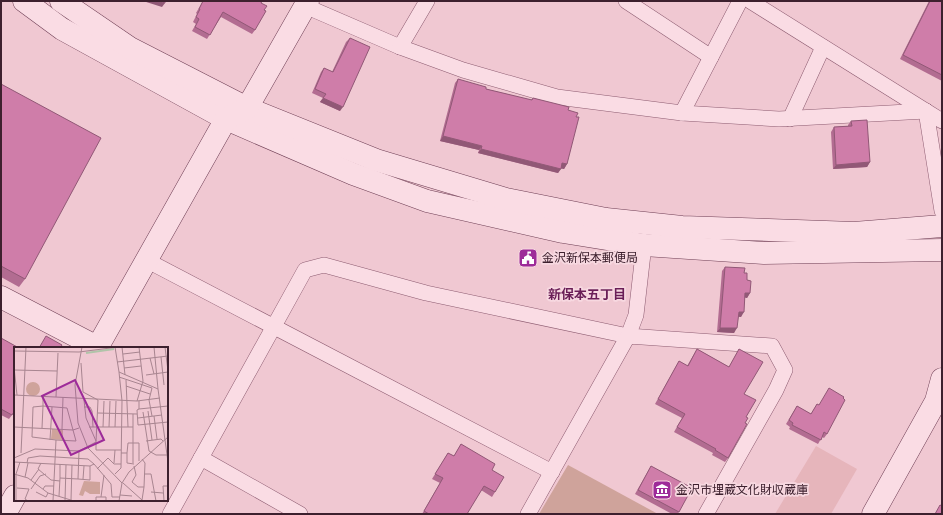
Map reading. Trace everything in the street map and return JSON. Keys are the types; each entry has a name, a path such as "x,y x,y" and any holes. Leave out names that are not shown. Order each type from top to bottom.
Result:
{"street":[{"path":"24,1 62,29 226,120 352,174 427,201 563,232 644,245 764,253 942,250"},
{"path":"61,1 130,48 247,108 376,160 506,199 606,219 682,227 854,233 942,226"},
{"path":"400,47 427,1"},
{"path":"626,1 711,58"},
{"path":"682,113 740,1"},
{"path":"750,1 942,121"},
{"path":"98,347 226,120 247,108 306,4 400,47 463,70 557,97 682,113 779,119 926,111"},
{"path":"790,119 823,47"},
{"path":"926,111 942,210"},
{"path":"528,514 628,336 636,315 644,245"},
{"path":"146,260 552,472"},
{"path":"170,514 305,270 324,265 426,293 628,336 772,346 785,370 776,390 706,514"},
{"path":"1,297 95,347"},
{"path":"873,514 936,401 941,387"},
{"path":"201,458 300,514"}],"shaded area":[{"path":"816,446 857,469 831,514 775,514"},
{"path":"568,465 658,514 539,514"}],"building":[{"path":"203,1 262,1 261,3 267,6 264,10 266,11 255,30 223,12 210,35 195,27 199,19 196,17"},
{"path":"930,1 942,1 942,75 903,55"},
{"path":"350,38 370,47 343,107 323,98 326,94 315,89 324,68 333,72"},
{"path":"458,79 486,87 486,89 569,107 568,110 578,113 576,117 579,117 567,164 562,163 561,169 481,149 482,146 443,136"},
{"path":"1,84 101,138 25,279 1,266"},
{"path":"867,120 870,162 836,165 834,127 852,126 851,121"},
{"path":"725,267 745,268 744,273 747,273 747,280 751,281 750,293 745,293 744,312 739,312 737,328 720,328"},
{"path":"46,336 62,345 61,347 40,347"},
{"path":"1,338 17,347 14,347 14,412 12,415 1,409"},
{"path":"697,349 729,367 739,349 763,362 744,394 756,400 746,417 748,418 745,423 747,424 728,458 715,450 716,449 677,427 685,414 658,399 679,361 688,366"},
{"path":"829,388 844,397 843,398 845,400 827,434 824,432 821,440 792,425 793,423 789,420 797,406 811,414 817,404 819,405"},
{"path":"461,444 495,464 492,470 504,477 495,492 484,486 467,514 429,514 424,511 443,478 435,474 448,453 454,456"},
{"path":"651,466 692,488 679,512 638,490"},
{"path":"940,505 942,506 942,514 935,514"}],"place":[{"name":"金沢新保本郵便局","path":"528,258"},
{"name":"金沢市埋蔵文化財収蔵庫","path":"662,490"}],"district":[{"name":"新保本五丁目","path":"587,294"}]}
